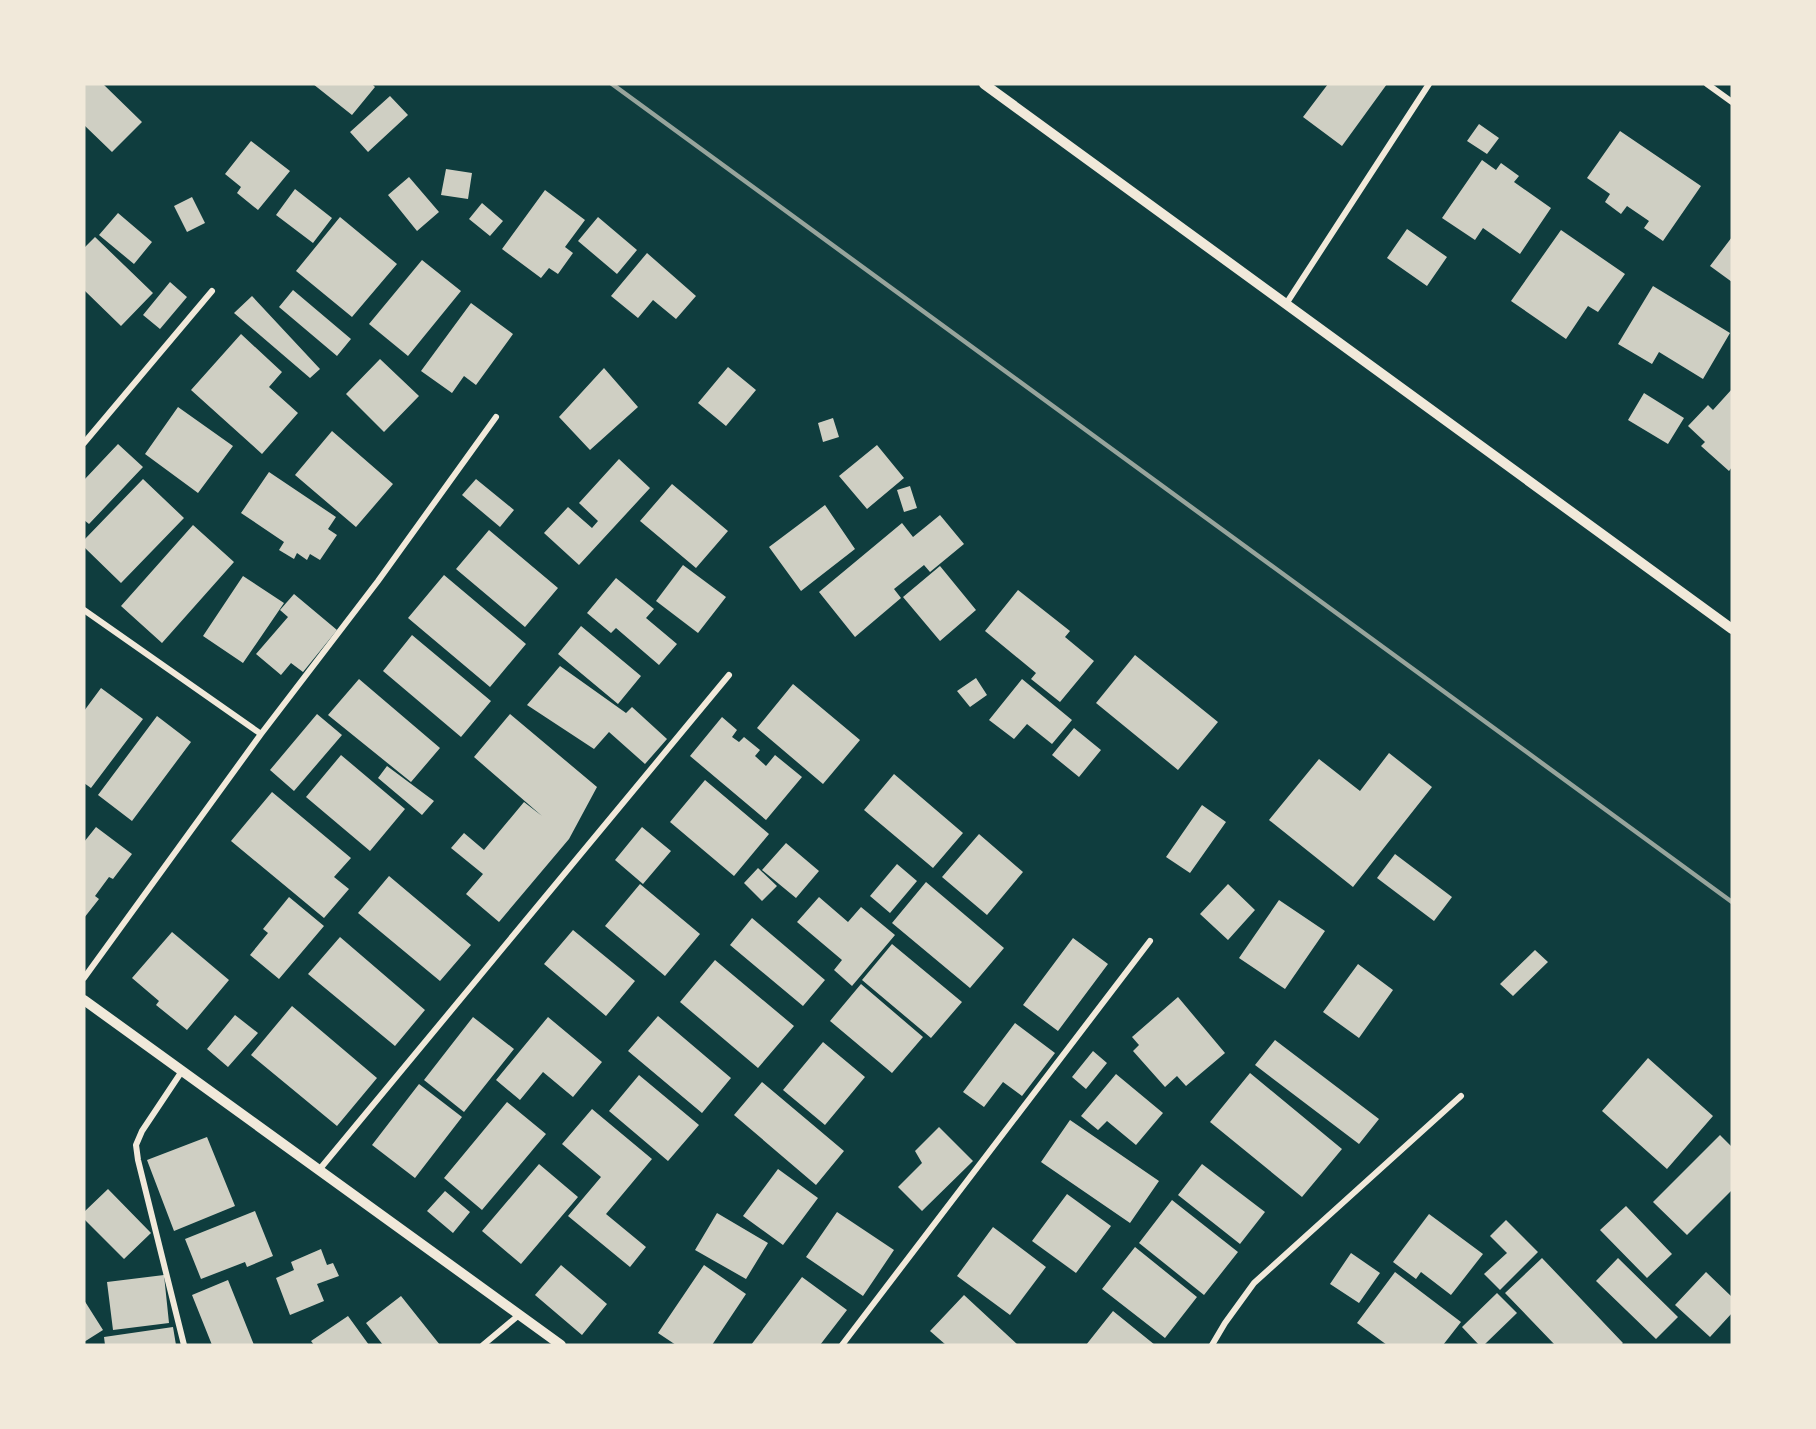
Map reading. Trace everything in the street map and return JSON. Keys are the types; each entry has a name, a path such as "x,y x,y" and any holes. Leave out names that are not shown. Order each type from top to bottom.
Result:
{"street":[{"path":"984,84 1732,630"},
{"path":"1286,305 1429,84"},
{"path":"1707,84 1732,102"},
{"path":"84,443 212,291"},
{"path":"84,978 261,734 378,581 496,417"},
{"path":"84,610 261,734"},
{"path":"320,1170 729,675"},
{"path":"842,1345 1150,940"},
{"path":"84,1000 561,1345"},
{"path":"182,1071 142,1131 136,1145 184,1345"},
{"path":"1212,1345 1254,1283 1461,1096"},
{"path":"483,1345 519,1314"}],"building":[{"path":"84,84 103,84 142,122 112,152 84,125"},
{"path":"313,84 372,84 375,87 352,115"},
{"path":"1328,84 1387,84 1342,146 1303,117"},
{"path":"390,96 408,115 368,152 350,132"},
{"path":"1479,124 1499,138 1487,154 1467,141"},
{"path":"1620,131 1701,186 1663,241 1644,228 1649,221 1627,206 1621,214 1605,202 1610,194 1587,178"},
{"path":"251,141 290,171 258,210 237,193 241,187 225,174"},
{"path":"1482,160 1496,170 1501,163 1519,176 1514,182 1551,208 1520,254 1483,228 1475,240 1442,218"},
{"path":"446,169 472,173 468,199 441,195"},
{"path":"409,177 439,212 417,231 388,195"},
{"path":"295,189 332,218 313,243 276,215"},
{"path":"545,190 585,220 565,247 573,253 558,274 549,268 541,278 502,249"},
{"path":"192,197 205,223 187,232 174,206"},
{"path":"482,203 503,221 490,236 469,219"},
{"path":"118,213 152,242 134,264 99,235"},
{"path":"340,217 397,264 352,317 296,271"},
{"path":"598,217 637,250 617,274 578,241"},
{"path":"1407,229 1447,257 1427,286 1387,258"},
{"path":"1561,230 1625,274 1598,312 1588,306 1566,339 1511,301"},
{"path":"95,237 153,293 121,326 84,290 84,248"},
{"path":"1732,237 1732,282 1710,266"},
{"path":"647,253 696,296 676,319 653,300 638,318 611,296"},
{"path":"422,260 461,291 408,356 369,324"},
{"path":"170,282 187,297 160,329 143,315"},
{"path":"1653,286 1730,333 1703,379 1659,352 1652,364 1618,344"},
{"path":"293,290 351,339 337,356 279,307"},
{"path":"252,296 320,369 310,378 234,313"},
{"path":"471,303 513,334 476,385 464,376 452,393 421,371"},
{"path":"241,334 282,372 269,387 298,413 262,454 191,390"},
{"path":"380,359 419,396 384,432 346,394"},
{"path":"728,367 756,390 726,426 698,403"},
{"path":"604,368 638,407 590,450 559,417"},
{"path":"1732,389 1732,467 1729,471 1701,446 1705,442 1688,426 1708,405 1713,410"},
{"path":"1644,393 1684,418 1668,444 1628,420"},
{"path":"178,407 233,446 198,493 145,454"},
{"path":"833,418 839,437 823,442 818,423"},
{"path":"332,431 393,484 356,527 295,475"},
{"path":"118,444 143,467 89,524 84,520 84,480"},
{"path":"877,445 904,478 867,509 839,476"},
{"path":"619,459 650,488 579,565 544,533 568,507 592,528 598,521 579,503"},
{"path":"269,472 336,517 328,529 337,535 320,560 310,554 307,560 297,553 294,559 279,550 284,542 241,513"},
{"path":"143,479 184,518 121,583 84,547 84,540"},
{"path":"476,479 514,510 500,527 462,495"},
{"path":"672,484 728,531 696,568 640,521"},
{"path":"910,486 917,508 904,512 897,490"},
{"path":"825,505 855,549 801,591 769,547"},
{"path":"940,515 964,544 930,572 924,565 894,589 901,598 855,637 819,592 902,523 913,537"},
{"path":"193,525 234,562 162,643 121,606"},
{"path":"489,530 558,588 525,627 456,569"},
{"path":"683,565 726,597 698,633 656,601"},
{"path":"940,566 976,610 940,641 903,597"},
{"path":"444,575 526,644 490,687 408,618"},
{"path":"243,576 284,603 243,663 203,636"},
{"path":"616,578 654,609 646,618 677,644 659,665 616,628 611,633 587,613"},
{"path":"1018,590 1070,631 1065,637 1094,661 1060,702 1031,679 1036,673 985,631"},
{"path":"294,594 337,630 303,672 291,663 281,675 256,654 288,617 280,610"},
{"path":"581,626 641,676 618,704 558,654"},
{"path":"412,635 491,701 461,737 383,671"},
{"path":"1135,655 1218,722 1178,770 1096,703"},
{"path":"560,666 626,713 632,707 667,739 645,764 609,732 594,749 527,705"},
{"path":"976,678 987,695 970,707 957,691"},
{"path":"359,679 440,748 411,782 328,715"},
{"path":"1022,679 1072,720 1052,744 1027,724 1014,739 989,720"},
{"path":"793,684 860,740 823,784 757,728"},
{"path":"101,688 143,719 91,788 84,783 84,711"},
{"path":"317,714 342,735 294,791 270,770"},
{"path":"510,714 597,787 569,839 499,922 466,894 483,874 451,848 464,833 484,850 524,802 542,816 474,757"},
{"path":"157,716 191,742 132,821 98,795"},
{"path":"722,717 737,730 732,737 739,742 744,737 760,750 755,756 766,766 775,755 802,777 766,820 690,756"},
{"path":"1074,728 1101,750 1079,777 1052,755"},
{"path":"1389,753 1432,787 1353,887 1269,820 1319,759 1360,791"},
{"path":"341,755 405,809 370,851 306,797"},
{"path":"387,766 434,801 422,815 378,778"},
{"path":"894,774 963,833 933,868 864,810"},
{"path":"705,780 769,834 734,876 670,822"},
{"path":"272,792 351,858 334,877 349,889 324,918 231,841"},
{"path":"1202,805 1226,822 1190,873 1166,857"},
{"path":"96,827 132,854 113,879 109,877 95,896 99,899 84,918 84,842"},
{"path":"642,827 671,851 643,884 615,860"},
{"path":"979,834 1023,872 987,915 942,877"},
{"path":"786,843 819,871 796,898 762,870"},
{"path":"1395,854 1452,897 1434,921 1377,878"},
{"path":"897,864 917,881 890,913 870,896"},
{"path":"758,868 777,886 762,901 744,883"},
{"path":"389,876 471,945 440,981 358,913"},
{"path":"926,882 1004,948 970,988 892,923"},
{"path":"640,884 700,934 665,976 605,926"},
{"path":"1228,884 1255,910 1228,940 1200,914"},
{"path":"289,897 324,926 279,979 250,955 268,933 263,929"},
{"path":"819,897 848,922 861,907 895,935 852,986 834,970 842,960 797,922"},
{"path":"1279,900 1325,931 1285,989 1239,958"},
{"path":"752,918 825,980 803,1006 730,945"},
{"path":"573,930 635,981 606,1016 544,964"},
{"path":"172,932 229,980 187,1030 156,1005 159,1001 132,978"},
{"path":"340,937 425,1010 395,1046 308,974"},
{"path":"1073,938 1108,964 1058,1031 1023,1005"},
{"path":"892,944 962,1002 931,1038 862,980"},
{"path":"1535,950 1548,962 1513,996 1500,984"},
{"path":"715,960 794,1026 758,1068 680,1002"},
{"path":"1358,964 1393,990 1359,1038 1323,1012"},
{"path":"861,984 923,1037 892,1073 830,1021"},
{"path":"1178,997 1225,1053 1186,1086 1177,1076 1165,1087 1133,1051 1139,1045 1132,1037"},
{"path":"292,1006 377,1078 337,1126 251,1055"},
{"path":"235,1015 258,1033 228,1067 207,1049"},
{"path":"658,1016 731,1078 702,1113 628,1051"},
{"path":"473,1017 514,1049 464,1112 424,1080"},
{"path":"548,1017 602,1062 573,1097 543,1072 520,1100 496,1080"},
{"path":"1015,1023 1055,1053 1022,1096 1003,1082 984,1107 963,1092"},
{"path":"1275,1040 1379,1119 1359,1144 1255,1065"},
{"path":"823,1042 865,1077 825,1125 783,1090"},
{"path":"1093,1051 1107,1063 1086,1089 1072,1077"},
{"path":"1648,1058 1713,1116 1667,1169 1602,1111"},
{"path":"1250,1073 1342,1149 1302,1197 1210,1122"},
{"path":"1116,1074 1163,1113 1136,1145 1107,1121 1098,1130 1081,1116"},
{"path":"639,1075 699,1125 668,1161 609,1111"},
{"path":"762,1082 844,1151 816,1185 734,1115"},
{"path":"419,1084 462,1117 415,1178 372,1145"},
{"path":"507,1102 546,1134 482,1210 444,1178"},
{"path":"592,1109 652,1159 606,1214 646,1247 630,1267 568,1216 601,1177 562,1144"},
{"path":"1070,1120 1159,1181 1130,1223 1041,1162"},
{"path":"939,1127 973,1161 922,1211 898,1187 922,1163 915,1151"},
{"path":"1720,1135 1732,1147 1732,1190 1687,1235 1653,1202"},
{"path":"207,1137 235,1206 174,1231 147,1160"},
{"path":"539,1164 578,1197 521,1264 482,1231"},
{"path":"1202,1164 1265,1212 1240,1244 1178,1195"},
{"path":"778,1169 818,1198 783,1245 743,1216"},
{"path":"108,1189 151,1233 124,1259 84,1219 84,1212"},
{"path":"445,1191 470,1212 453,1233 427,1211"},
{"path":"1067,1194 1111,1226 1076,1273 1032,1241"},
{"path":"1172,1200 1238,1252 1204,1295 1139,1243"},
{"path":"1626,1206 1672,1254 1647,1278 1600,1230"},
{"path":"255,1211 273,1256 247,1267 245,1262 201,1279 185,1239"},
{"path":"837,1212 894,1250 863,1296 806,1257"},
{"path":"717,1213 768,1243 746,1279 695,1250"},
{"path":"1429,1214 1483,1254 1451,1295 1421,1272 1416,1279 1393,1262"},
{"path":"1506,1220 1538,1252 1500,1290 1484,1274 1507,1253 1490,1236"},
{"path":"993,1227 1046,1267 1010,1315 957,1276"},
{"path":"1135,1247 1197,1297 1165,1338 1102,1289"},
{"path":"321,1249 327,1265 333,1263 339,1276 317,1284 324,1301 290,1315 276,1278 294,1270 291,1262"},
{"path":"1351,1253 1380,1273 1359,1303 1330,1284"},
{"path":"1542,1258 1623,1343 1621,1345 1555,1345 1505,1293"},
{"path":"1618,1258 1678,1317 1656,1339 1596,1281"},
{"path":"561,1265 607,1304 582,1335 535,1295"},
{"path":"704,1265 746,1294 712,1345 676,1345 658,1333"},
{"path":"1395,1272 1461,1322 1443,1345 1387,1345 1357,1323"},
{"path":"1706,1272 1732,1297 1732,1313 1710,1337 1675,1305"},
{"path":"164,1275 169,1323 113,1330 107,1282"},
{"path":"802,1277 847,1310 820,1345 751,1345"},
{"path":"228,1280 254,1345 212,1345 192,1295"},
{"path":"1497,1293 1517,1313 1484,1345 1479,1345 1462,1327"},
{"path":"964,1295 1018,1345 946,1345 930,1331"},
{"path":"401,1296 440,1345 383,1345 366,1323"},
{"path":"84,1300 103,1330 84,1342"},
{"path":"1113,1311 1155,1345 1086,1345"},
{"path":"348,1316 369,1345 314,1345 311,1341"},
{"path":"173,1327 176,1345 105,1345 104,1337"}],"railway":[{"path":"612,84 1732,902"}]}
